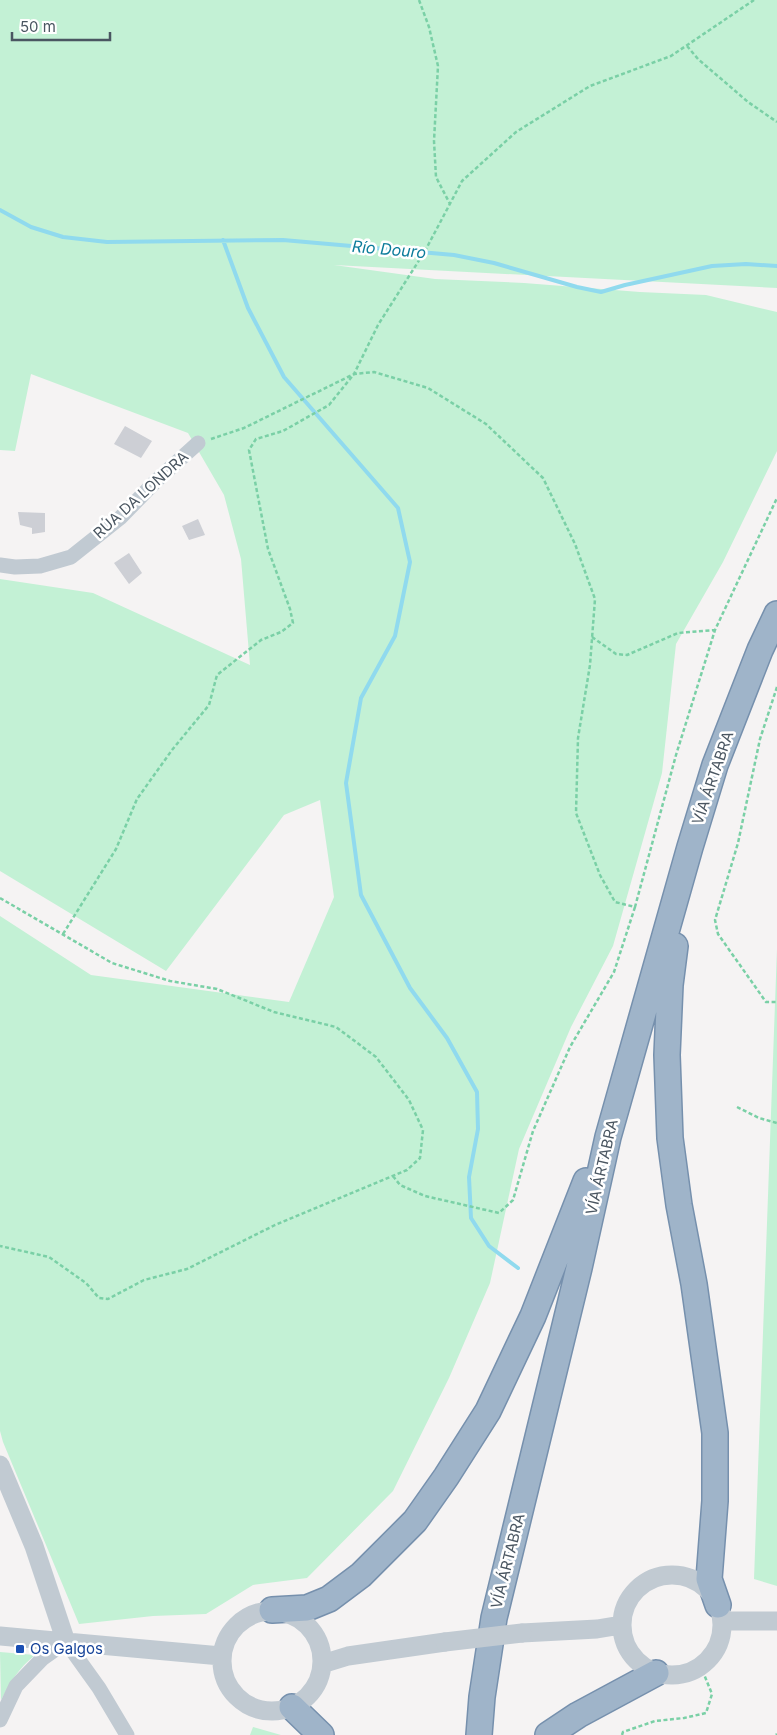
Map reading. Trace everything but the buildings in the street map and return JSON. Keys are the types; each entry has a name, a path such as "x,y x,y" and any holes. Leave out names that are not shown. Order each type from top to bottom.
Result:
{"highway":[{"name":"VÍA ÁRTABRA","path":"479,1735 482,1698 494,1618 579,1268 608,1137 715,765 760,650 777,614"},
{"path":"700,812 678,918 670,985 667,1055 670,1138 679,1205 694,1284 715,1433 715,1501 708,1579 720,1613"},
{"path":"272,1610 307,1608 329,1599 361,1576 415,1521 488,1411 533,1316 594,1161 608,1137"},
{"path":"548,1735 578,1715 656,1673"},
{"path":"292,1707 321,1735"}],"street":[{"name":"RÚA DA LONDRA","path":"0,565 15,568 40,566 71,557 120,518 157,480 198,443"},
{"path":"0,1465 34,1546 66,1642 99,1688 127,1735"},
{"path":"679,1575 695,1580 709,1590 720,1613 722,1634 718,1647 711,1658 701,1667 679,1675 667,1676 642,1666 631,1654 624,1640 621,1625 624,1608 633,1593 646,1582 662,1576 679,1575"},
{"path":"272,1610 292,1615 309,1626 319,1644 322,1664 320,1677 313,1690 304,1700 292,1707 278,1711 263,1710 249,1706 236,1697 222,1671 221,1656 225,1642 233,1629 244,1619 257,1612 272,1610"},
{"path":"720,1613 777,1621"},
{"path":"322,1664 348,1656 445,1642 522,1633 597,1629 621,1625"},
{"path":"0,1636 221,1656"},
{"path":"0,1720 16,1686 42,1659 66,1642"}],"path":[{"path":"419,0 438,66 434,141 436,176 450,204"},
{"path":"63,934 116,849 137,799 172,750 209,705 216,675 261,640 281,632 293,623 290,609 268,549 249,450 256,439 283,431 328,405 354,374 378,325 425,251 462,181 516,132 590,86 672,56 754,0"},
{"path":"686,46 698,59 748,102 777,122"},
{"path":"198,443 244,428 354,374 374,372 428,388 486,424 543,478 575,544 594,599 590,665 578,738 576,813 600,875 616,902 635,906"},
{"path":"393,1176 400,1185 425,1196 499,1213 513,1200 533,1131 570,1047 614,972 635,906 676,755 715,630 777,498"},
{"path":"592,637 616,654 627,655 678,634 715,630"},
{"path":"777,687 760,739 738,843 715,920 718,934 766,1002 777,1002"},
{"path":"0,898 112,962 170,981 217,989 274,1012 336,1027 376,1056 409,1100 424,1130 420,1158 407,1170 275,1225 188,1269 144,1280 108,1299 99,1298 86,1283 49,1257 0,1246"},
{"path":"737,1106 759,1118 777,1123"},
{"path":"622,1735 624,1732 655,1720 684,1718 706,1713 712,1694 701,1667"}],"green space":[{"path":"0,0 777,0 777,288 334,265 435,279 706,295 777,312 777,451 723,562 676,644 662,773 613,946 571,1027 519,1149 490,1283 449,1378 393,1491 307,1578 253,1585 206,1614 153,1616 79,1624 3,1442 0,1431 0,916 91,975 289,1002 334,897 320,800 284,815 166,971 0,871 0,579 93,593 250,665 241,559 224,495 188,433 31,374 15,451 0,450"},
{"path":"777,949 777,1586 754,1579"},
{"path":"0,1652 35,1655 15,1676 1,1700"},
{"path":"253,1727 281,1735 250,1735"}],"waterway":[{"name":"Río Douro","path":"0,210 31,227 63,237 107,242 283,240 454,255 494,263 601,292 712,266 746,264 777,266"},
{"path":"223,240 248,308 284,377 398,508 410,562 395,636 361,698 346,783 361,895 410,988 447,1038 477,1092 478,1129 469,1177 471,1218 489,1246 518,1268"}],"place":[{"name":"Os Galgos","path":"20,1649"}]}
